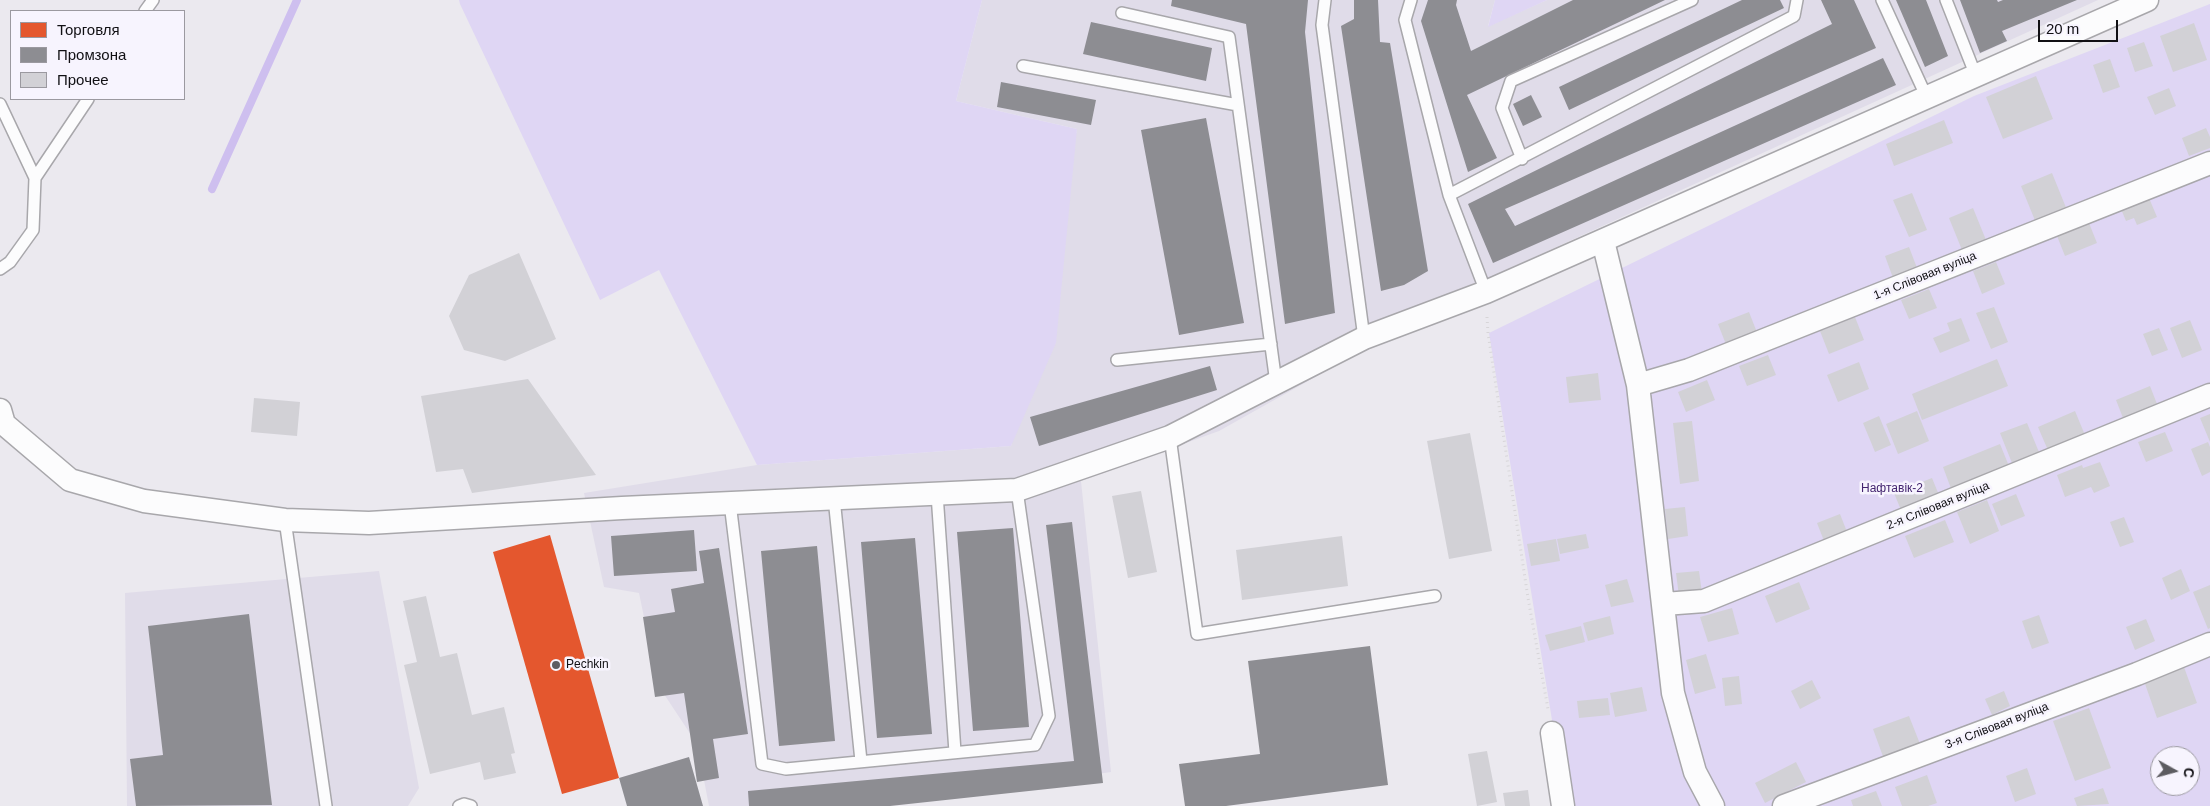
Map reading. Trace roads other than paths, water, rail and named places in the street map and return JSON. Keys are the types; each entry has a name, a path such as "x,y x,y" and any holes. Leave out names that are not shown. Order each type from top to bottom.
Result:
{"street":[{"path":"0,410 4,424 70,480 144,501 285,520 369,523 730,503 1017,490 1170,437 1364,338 1486,292 2147,0"},
{"name":"1-я Слівовая вуліца","path":"1638,384 1690,370 2210,163"},
{"path":"1602,241 1638,384 1673,693 1695,772 1713,806"},
{"name":"2-я Слівовая вуліца","path":"1664,604 1704,601 2210,395"},
{"name":"3-я Слівовая вуліца","path":"1784,806 2137,674 2210,644"},
{"path":"1552,732 1563,806"}],"lane":[{"path":"1325,0 1322,25 1364,338"},
{"path":"1411,0 1405,20 1449,195 1486,292"},
{"path":"1522,159 1502,108 1511,81 1692,0"},
{"path":"1449,195 1522,159 1794,16 1797,0"},
{"path":"1882,0 1927,98"},
{"path":"1946,0 1976,76"},
{"path":"1122,13 1229,37 1276,383"},
{"path":"1023,66 1238,104"},
{"path":"35,178 87,100"},
{"path":"0,104 35,178 33,230 10,262 0,269"},
{"path":"1117,360 1271,344"},
{"path":"1170,437 1197,634 1435,596"},
{"path":"730,503 762,764 786,769 1035,745 1049,716 1017,490"},
{"path":"936,494 956,752"},
{"path":"834,498 861,761"},
{"path":"285,520 326,806"},
{"path":"460,806 464,804 471,806"}],"waterway":[{"path":"212,189 297,0"}],"place":[{"name":"Pechkin","path":"556,665"}],"park label":[{"name":"Нафтавік-2","path":"1892,489"}]}
